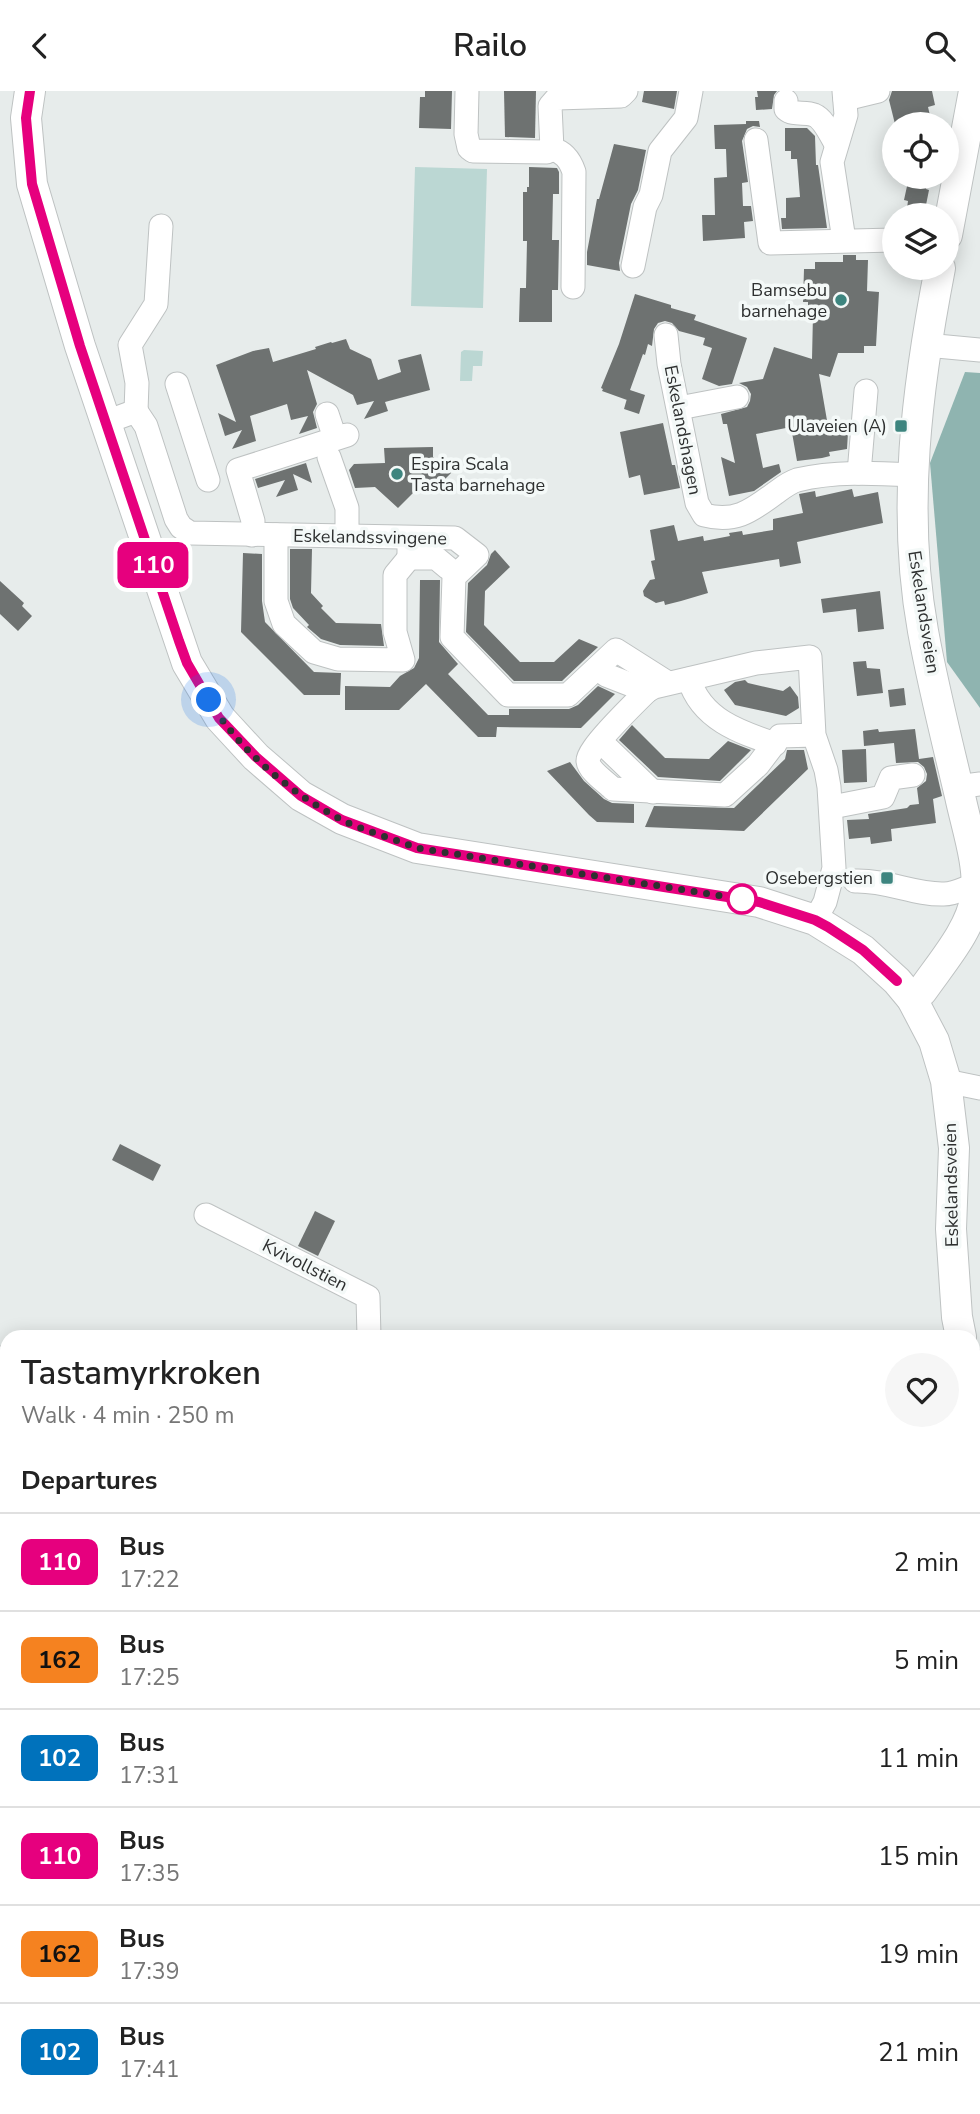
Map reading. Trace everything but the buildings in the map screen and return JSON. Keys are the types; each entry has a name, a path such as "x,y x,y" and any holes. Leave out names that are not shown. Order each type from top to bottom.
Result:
{"main road":[{"name":"Eskelandsveien","path":"30,91 26,118 32,184 80,346 187,663 219,718 256,757 301,796 342,820 417,848 759,902 815,920 863,950 904,990 934,1041 946,1081 954,1148 951,1229 960,1330"},
{"path":"953,203 974,91"},
{"name":"Eskelandsveien","path":"938,280 926,345 912,475 916,577 923,630 969,785 977,902"},
{"path":"904,990 922,991 968,923 977,902"}],"street":[{"path":"467,91 466,134 469,148 473,151 547,152 552,149 571,162 574,172 573,287"},
{"path":"552,149 551,106 557,98 621,96 626,91"},
{"path":"633,266 660,151 686,118 691,91"},
{"path":"844,240 832,162 844,125 844,95 878,91"},
{"path":"786,101 786,109 790,113 815,115 819,118 836,144"},
{"path":"756,140 770,243 882,240"},
{"path":"106,422 136,411 137,383 130,345 156,304 161,226"},
{"name":"Eskelandshagen","path":"666,335 669,364 697,503 704,515 719,519 737,516 756,508 794,481 859,473 912,475"},
{"path":"926,345 980,350"},
{"path":"177,384 208,480"},
{"path":"859,473 866,391"},
{"path":"679,408 737,397"},
{"name":"Eskelandssvingene","path":"136,411 146,426 176,519 181,527 195,534 347,535 409,547 455,538 477,555 454,577 452,637 508,695 568,695 616,650 668,684"},
{"path":"327,414 337,443 347,508 347,535"},
{"path":"252,534 253,521 238,470 337,443"},
{"name":"Eskelandssvingene","path":"276,535 276,601 284,624 314,652 338,659 403,660 396,632 395,575 409,547"},
{"path":"409,547 436,558 448,568"},
{"path":"814,735 782,736 729,794 613,789 590,765 587,758 600,741 668,684 756,663 810,657 814,735 826,770 832,807 834,869 825,902 815,920"},
{"path":"606,675 668,684 696,697 708,712 732,727 775,744"},
{"path":"832,807 883,797 891,778 913,775"},
{"path":"855,881 876,881 977,902"},
{"path":"946,1081 980,1088"},
{"name":"Kvivollstien","path":"206,1215 368,1297 369,1330"}],"shaded area":[{"path":"415,167 487,169 483,308 411,306"},
{"path":"483,351 482,366 473,366 472,381 460,381 461,352"},
{"path":"965,372 980,373 980,708 947,662 930,463"}],"bus line":[{"name":"110","path":"30,91 26,118 32,184 80,346 179,641 187,663 219,718 256,757 301,796 342,820 417,848 759,902 815,920 828,927 863,950 897,981"}],"place":[{"name":"Bamsebu barnehage","path":"841,300"},
{"name":"Ulaveien (A)","path":"901,426"},
{"name":"Espira Scala Tasta barnehage","path":"397,474"},
{"name":"Osebergstien","path":"887,878"}],"route":[{"path":"209,700 219,718 256,757 301,796 342,820 417,848 742,899"}]}
